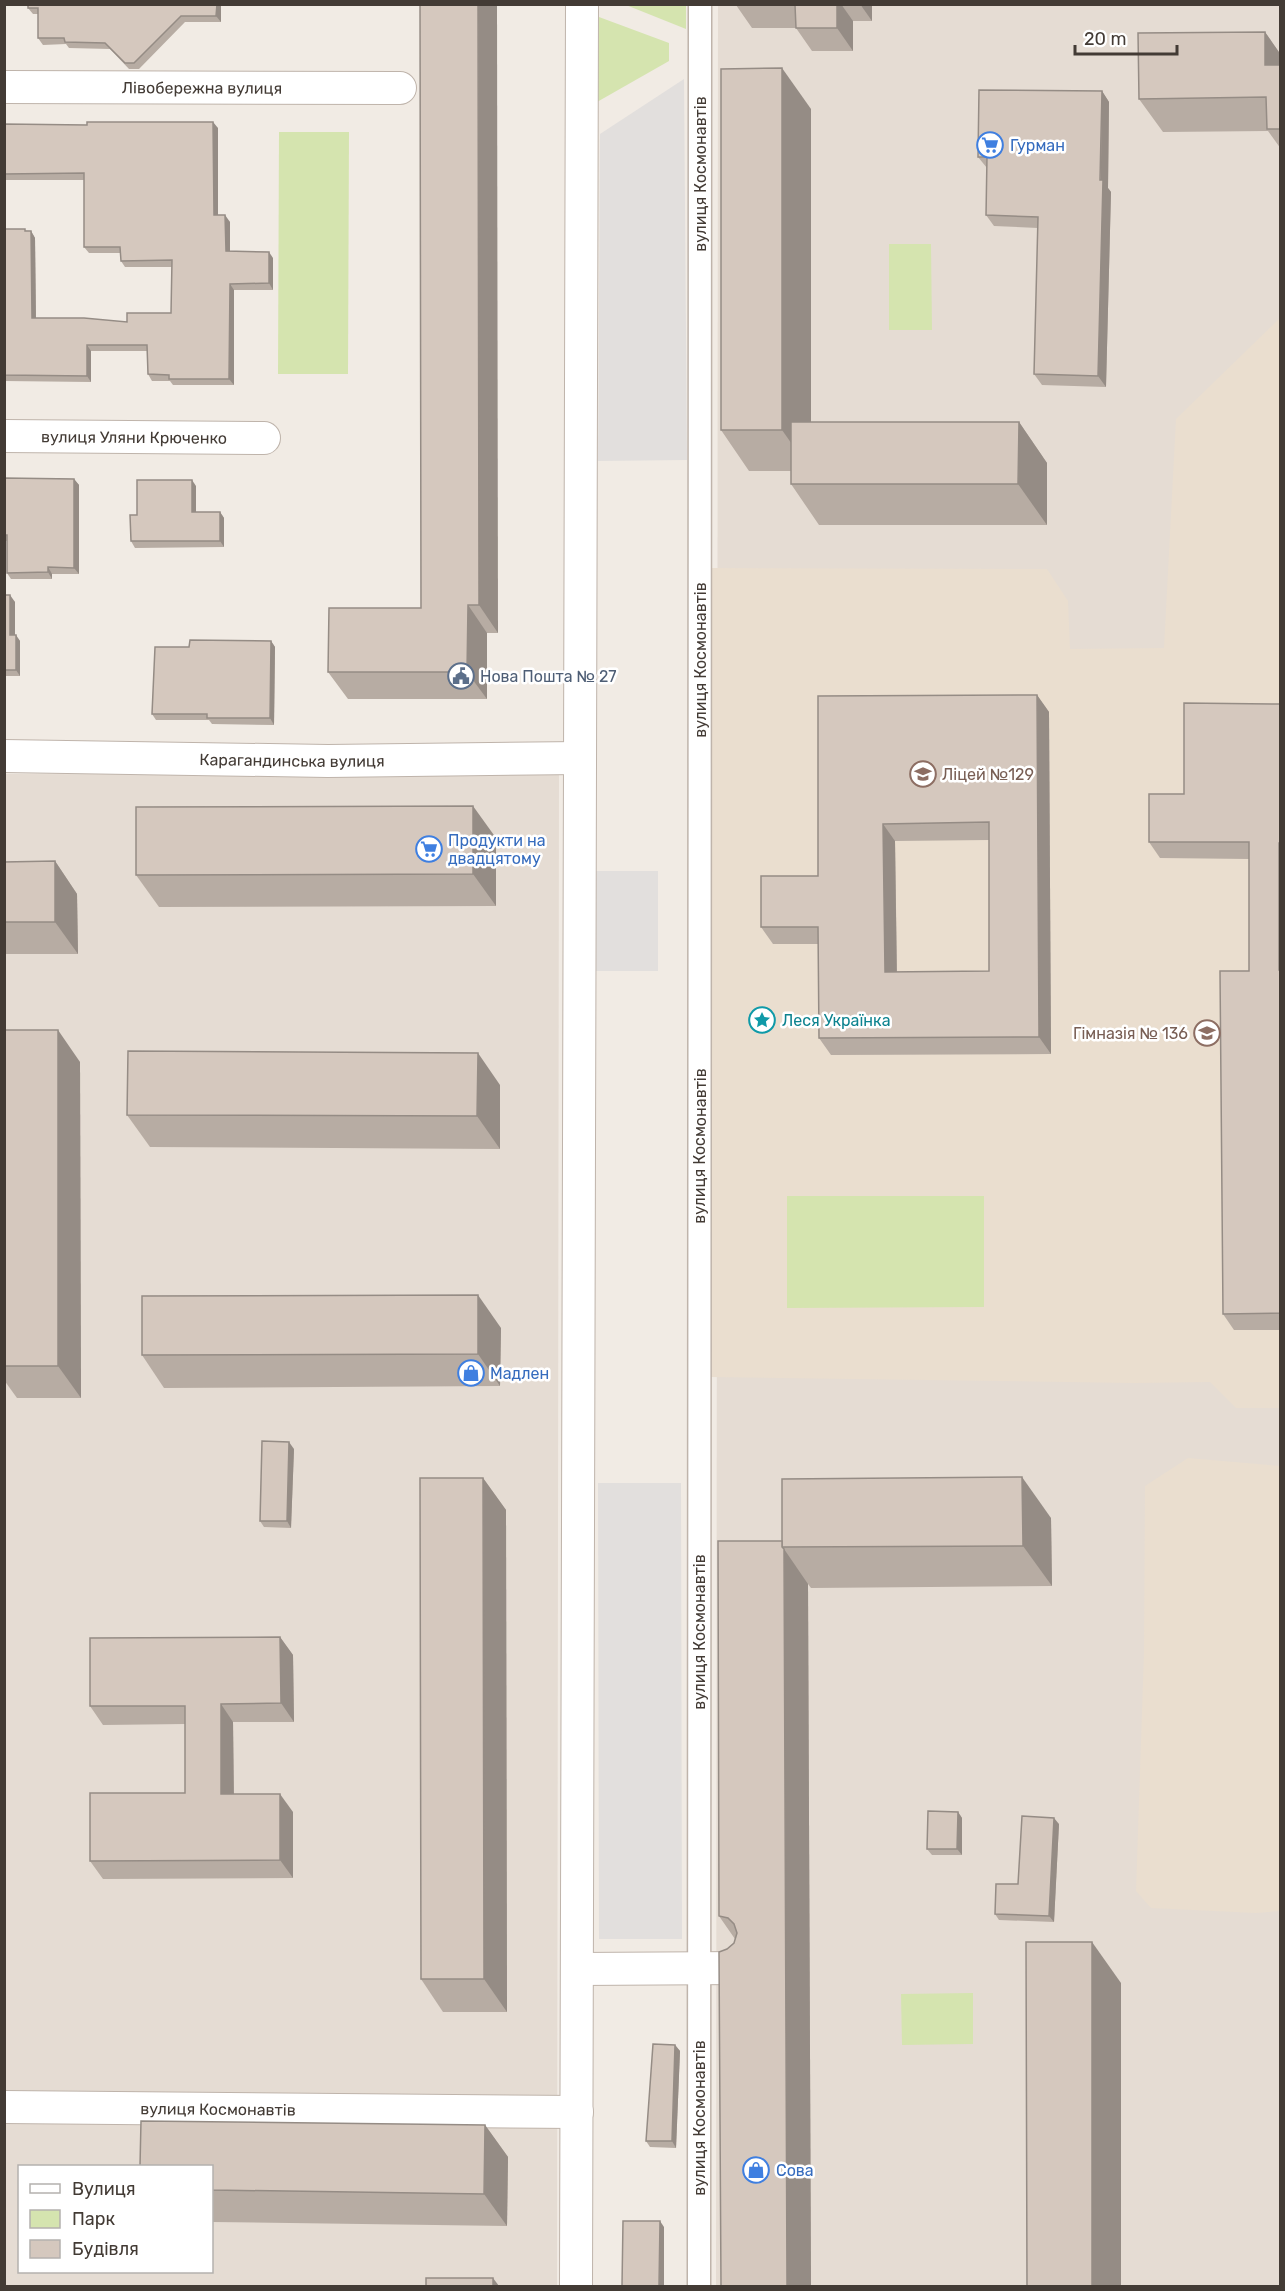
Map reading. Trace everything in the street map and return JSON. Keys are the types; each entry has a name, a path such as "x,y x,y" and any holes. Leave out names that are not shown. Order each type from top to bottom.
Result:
{"street":[{"path":"576,2286 582,4"},
{"name":"вулиця Космонавтів","path":"699,2286 700,4"},
{"name":"Лівобережна вулиця","path":"4,87 400,88"},
{"name":"вулиця Уляни Крюченко","path":"4,436 264,438"},
{"name":"Карагандинська вулиця","path":"4,756 328,761 580,758"},
{"path":"577,1970 743,1968"},
{"name":"вулиця Космонавтів","path":"4,2107 577,2112"}],"shaded area":[{"path":"718,5 1280,5 1280,2286 716,2286"},
{"path":"684,79 687,460 598,461 600,134"},
{"name":"Ліцей №129","path":"1280,318 1280,1408 1236,1408 1210,1382 711,1377 711,568 1047,569 1068,601 1070,649 1164,648 1176,419"},
{"path":"5,774 559,775 557,2286 5,2286"},
{"path":"580,871 658,871 658,971 580,971"},
{"path":"1188,1458 1280,1466 1280,1911 1256,1913 1151,1908 1136,1891 1144,1652 1145,1486"},
{"path":"598,1483 681,1483 682,1939 599,1939"}],"green space":[{"path":"626,5 686,5 686,29"},
{"path":"599,17 669,43 669,61 597,102"},
{"path":"279,132 349,132 348,374 278,374"},
{"path":"889,244 931,244 932,330 889,330"},
{"path":"787,1196 984,1196 984,1307 787,1308"},
{"path":"973,1993 973,2044 902,2045 901,1994"}],"building":[{"path":"28,4 217,4 216,16 181,16 134,63 125,63 105,43 65,42 64,38 38,38 38,8 28,8"},
{"path":"420,4 478,4 479,605 468,605 467,672 328,672 329,608 421,608"},
{"path":"837,4 837,28 796,28 795,5 736,5"},
{"path":"1265,32 1265,65 1281,65 1281,129 1267,129 1266,97 1139,99 1138,33"},
{"path":"782,68 782,430 721,430 721,69"},
{"path":"979,90 1102,91 1100,180 1103,180 1098,376 1034,374 1038,217 986,215 987,157 978,157"},
{"path":"87,122 213,122 214,215 225,215 226,251 269,252 269,283 230,284 229,379 169,379 169,375 148,374 147,345 87,345 87,376 4,375 4,229 31,231 32,318 84,318 127,322 127,313 171,313 172,260 121,261 120,247 84,247 84,173 4,174 4,124 87,125"},
{"path":"791,422 1019,422 1018,484 791,484"},
{"path":"4,478 74,479 74,568 48,567 48,572 7,573"},
{"path":"137,480 192,480 192,512 220,512 220,541 131,541 130,515 137,515"},
{"path":"4,595 10,595 10,635 16,635 16,670 4,670"},
{"path":"190,640 271,641 270,718 207,718 207,714 152,714 155,647 189,647"},
{"name":"Ліцей №129","path":"1037,695 1039,1037 819,1038 818,927 761,927 761,876 818,876 818,696","holes":["989,822 989,971 885,972 883,824"]},
{"path":"1184,703 1281,704 1279,970 1281,970 1281,1313 1223,1314 1220,971 1249,971 1249,842 1149,842 1149,794 1184,794"},
{"path":"473,806 473,874 136,875 136,807"},
{"path":"55,861 55,922 4,922 4,862"},
{"path":"4,1030 58,1030 58,1366 4,1366"},
{"path":"128,1051 478,1053 477,1116 127,1115"},
{"path":"478,1295 478,1354 142,1355 142,1296"},
{"path":"262,1441 289,1442 287,1521 260,1521"},
{"path":"1022,1477 1023,1546 782,1547 782,1479"},
{"path":"420,1478 483,1478 484,1979 421,1979"},
{"path":"718,1541 782,1541 784,1549 787,2286 721,2286 719,1952 734,1943 737,1933 734,1924 728,1918 719,1916"},
{"path":"280,1637 281,1703 221,1704 221,1794 280,1794 280,1860 90,1861 90,1793 185,1793 185,1706 90,1706 90,1638"},
{"path":"928,1811 958,1812 957,1849 927,1849"},
{"path":"1022,1816 1054,1818 1049,1916 995,1914 996,1884 1018,1884"},
{"path":"1026,1942 1092,1942 1092,2286 1027,2286"},
{"path":"653,2044 675,2045 672,2141 646,2141"},
{"path":"141,2121 485,2125 484,2194 213,2190 213,2165 140,2165"},
{"path":"623,2221 660,2221 659,2286 622,2286"},
{"path":"426,2278 493,2278 493,2286 426,2286"}],"place":[{"name":"Гурман","path":"990,145"},
{"name":"Нова Пошта № 27","path":"461,676"},
{"name":"Ліцей №129","path":"923,774"},
{"name":"Продукти на двадцятому","path":"429,849"},
{"name":"Леся Українка","path":"762,1020"},
{"name":"Гімназія № 136","path":"1207,1033"},
{"name":"Мадлен","path":"471,1373"},
{"name":"Сова","path":"756,2170"}]}
